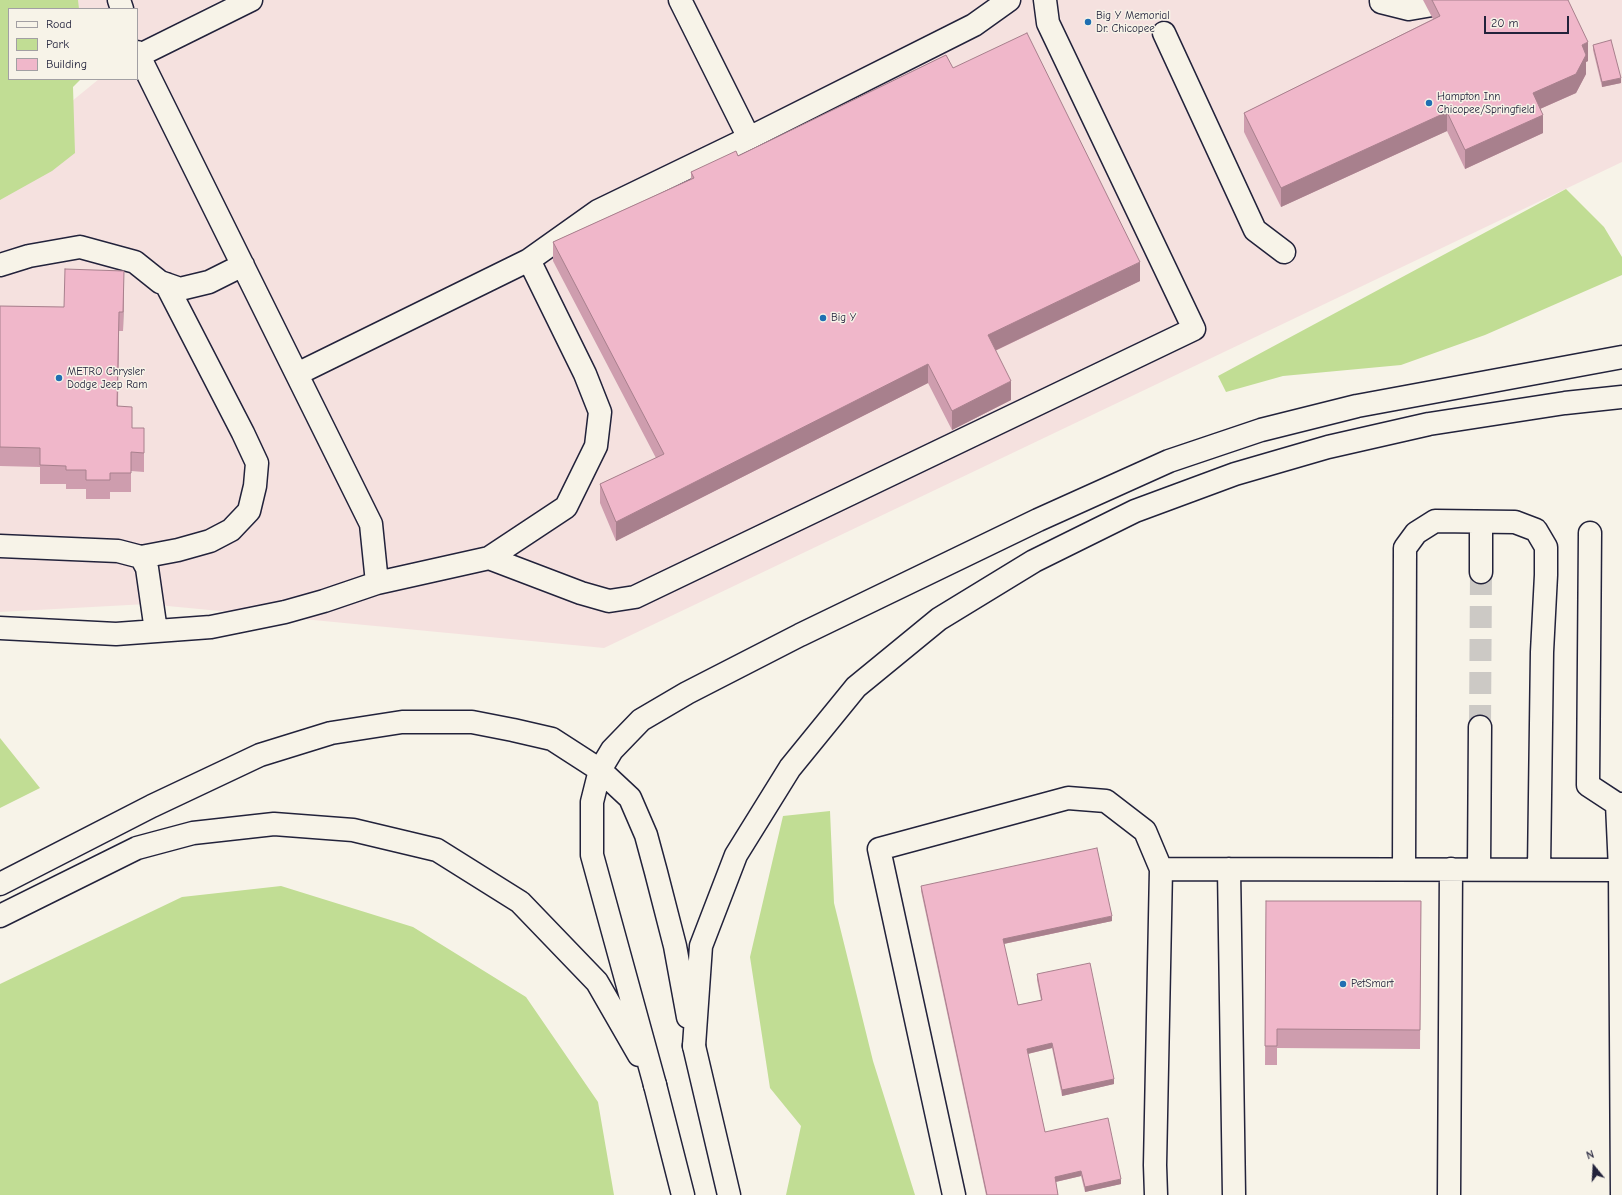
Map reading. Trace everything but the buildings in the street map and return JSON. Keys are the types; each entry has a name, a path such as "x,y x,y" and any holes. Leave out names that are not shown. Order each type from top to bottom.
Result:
{"main road":[{"path":"251,0 138,54 371,524 377,582"},
{"path":"680,0 748,138"},
{"path":"297,374 529,260 598,211 974,25 1009,0"},
{"path":"489,558 581,593 609,601 635,597 1194,329 1048,23 1045,0"},
{"path":"1381,0 1380,2 1409,9 1438,4 1447,0"},
{"path":"1164,33 1255,230 1284,252"},
{"path":"0,265 29,256 80,247 135,262 160,282 180,289 208,282 243,265"},
{"path":"0,628 116,634 156,632 211,627 285,612 324,601 377,582 489,558 566,507 596,446 600,412 585,374 529,260"},
{"path":"0,546 118,551 141,557 178,550 210,541 231,530 249,511 255,486 257,463 166,284"},
{"path":"683,1195 655,1085 592,855 592,802 600,770 612,750 641,720 687,693 800,636 1038,520 1169,461 1261,430 1356,406 1622,357"},
{"path":"694,1046 701,946 736,855 790,768 856,687 938,619 1034,562 1135,511 1236,474 1328,447 1429,424 1565,403 1622,397"},
{"path":"1404,869 1405,548 1416,533 1435,522 1515,522 1536,530 1546,547 1542,652 1539,869"},
{"path":"1481,572 1482,522"},
{"path":"1590,533 1588,786 1619,804 1621,870 1622,1195"},
{"path":"141,557 147,568 156,632"},
{"path":"0,884 152,806 260,755 331,733 402,722 472,722 552,739 600,770 630,798 646,835 675,946 694,1046 729,1195"},
{"path":"1479,869 1480,727"},
{"path":"954,1195 879,849 1068,798 1106,801 1145,831 1161,869 1155,1165 1156,1195"},
{"path":"0,916 137,848 194,833 274,824 353,830 437,850 520,902 597,982 655,1085"},
{"path":"1161,869 1621,870"},
{"path":"1229,869 1234,1195"},
{"path":"1449,1195 1452,869"}],"shaded area":[{"path":"75,0 1622,0 1622,162 604,648 147,604 0,612 0,160 98,80 138,80 138,8 77,8"}],"green space":[{"path":"0,0 78,0 79,8 8,8 8,80 80,80 73,87 75,153 52,171 0,200"},
{"path":"1566,189 1604,227 1622,257 1622,275 1485,335 1401,365 1283,376 1226,392 1218,376"},
{"path":"0,738 40,788 0,808"},
{"path":"830,811 834,903 873,1061 915,1195 786,1195 801,1126 770,1088 750,957 783,816"},
{"path":"281,886 413,927 526,997 598,1102 614,1195 0,1195 0,984 182,897"}],"tunnel":[{"path":"1480,727 1481,572"}],"place":[{"name":"Big Y Memorial Dr. Chicopee","path":"1088,22"},
{"name":"Hampton Inn Chicopee/Springfield","path":"1429,103"},
{"name":"Big Y","path":"823,318"},
{"name":"METRO Chrysler Dodge Jeep Ram","path":"59,378"},
{"name":"PetSmart","path":"1343,984"}]}
